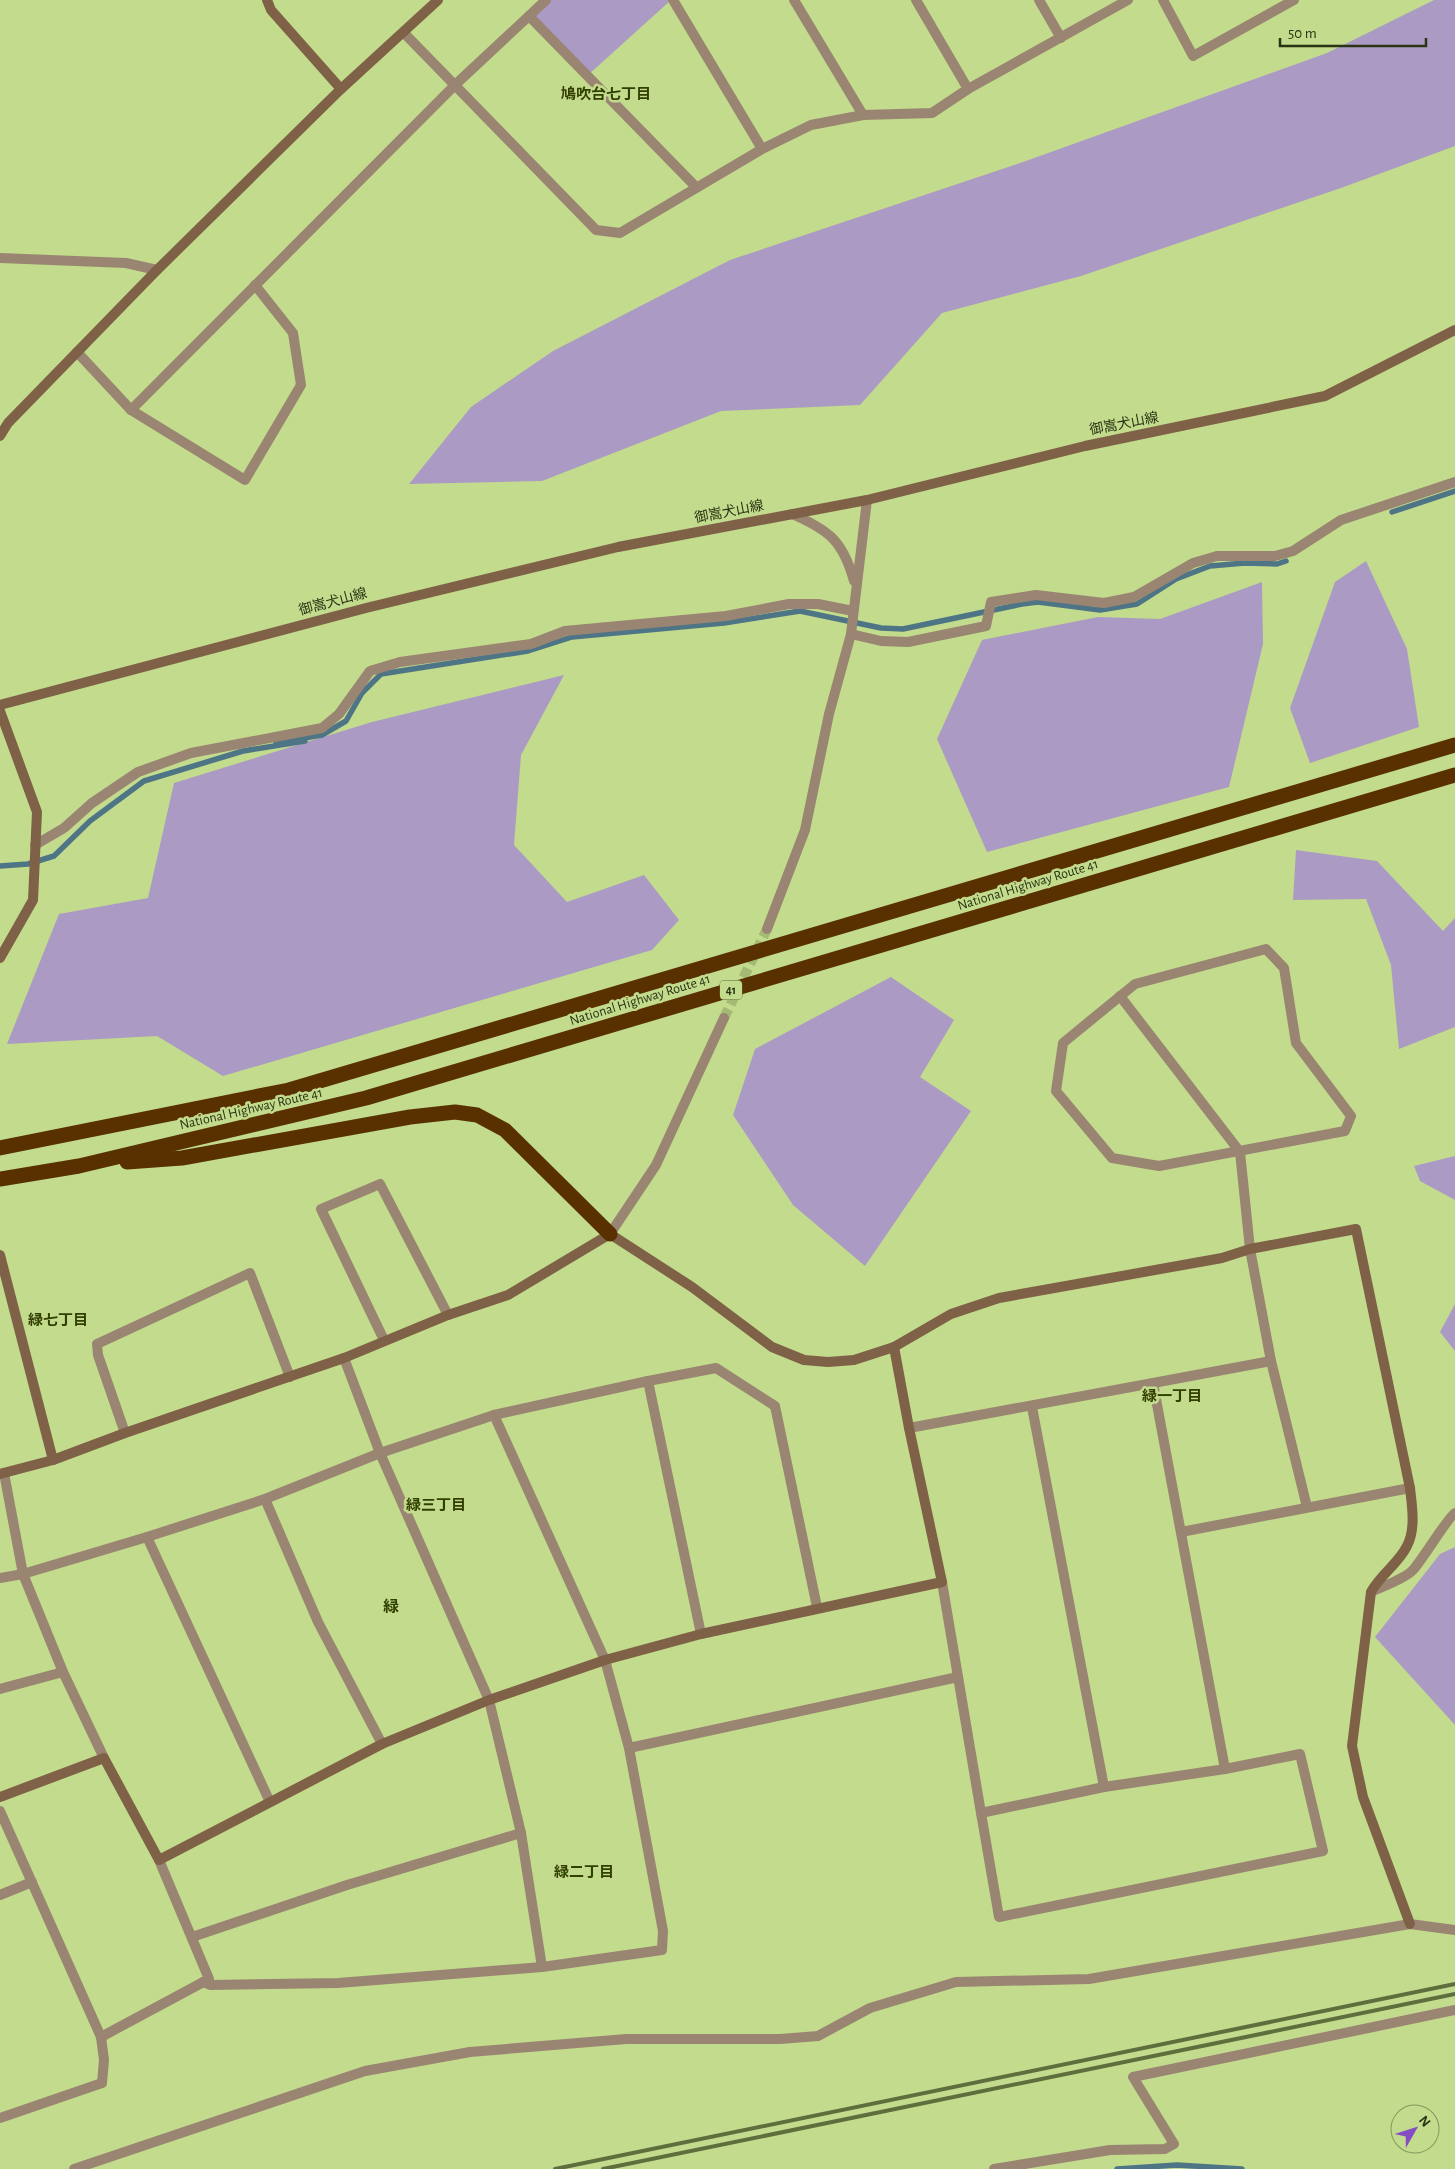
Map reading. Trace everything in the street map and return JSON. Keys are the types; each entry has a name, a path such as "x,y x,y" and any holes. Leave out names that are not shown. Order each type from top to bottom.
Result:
{"highway":[{"name":"National Highway Route 41","path":"0,1148 288,1090 1455,745"},
{"name":"National Highway Route 41","path":"0,1179 79,1166 366,1098 1455,775"},
{"path":"79,1166 182,1158 410,1117 455,1112 477,1115 505,1130 610,1234"}],"street":[{"path":"267,0 271,10 342,89"},
{"path":"0,436 8,423 157,270 342,89 438,0"},
{"path":"131,410 456,84 546,0"},
{"path":"673,0 762,149"},
{"path":"794,0 864,115"},
{"path":"916,0 968,89"},
{"path":"1039,0 1061,38"},
{"path":"404,33 456,84 596,230 620,233 762,149 811,125 864,115 932,113 968,89 1128,0"},
{"path":"1163,0 1193,56 1283,3 1294,0"},
{"path":"529,16 696,187"},
{"path":"0,258 126,262 157,270"},
{"path":"77,352 131,410 245,480 301,385 293,333 255,285"},
{"name":"御嵩犬山線","path":"0,705 449,588 618,547 868,500 1085,446 1325,396 1455,330"},
{"path":"851,634 881,641 908,642 986,626 991,602 1036,595 1104,603 1134,597 1192,563 1217,556 1275,556 1293,551 1341,520 1455,482"},
{"path":"767,929 805,830 828,714 851,634 868,500"},
{"path":"792,514 819,526 837,543 847,556 856,586"},
{"path":"36,845 64,828 92,803 138,772 191,753 322,728 340,714 370,672 400,662 531,644 565,632 726,616 789,604 818,604 853,611"},
{"path":"0,711 37,812 33,900 0,958"},
{"path":"1266,949 1284,968 1296,1044 1351,1116 1345,1131 1158,1166 1112,1158 1056,1091 1063,1043 1120,996 1135,984 1266,949"},
{"path":"1120,996 1240,1152 1250,1249 1271,1361 1307,1507"},
{"path":"101,2037 209,1979 158,1860 104,1758 63,1672 23,1574 2,1474 53,1460 125,1433 344,1358 448,1315 508,1295 610,1234 656,1165 724,1018"},
{"path":"384,1340 321,1209 380,1184 448,1315"},
{"path":"610,1234 692,1287 772,1347 804,1360 828,1362 854,1360 894,1347 951,1314 999,1298 1222,1258 1250,1249 1356,1229 1410,1488 1413,1524 1408,1546 1377,1581 1371,1592 1352,1746 1363,1797 1410,1924"},
{"path":"0,1255 53,1460"},
{"path":"125,1433 98,1355 97,1344 250,1273 290,1377"},
{"path":"894,1347 909,1428 942,1582 981,1813 999,1916 1323,1851 1300,1754 1225,1769 1104,1788 981,1813"},
{"path":"344,1358 380,1453 490,1700 521,1833 542,1967"},
{"path":"909,1428 1032,1407 1271,1361"},
{"path":"0,1578 23,1574 265,1499 380,1453 494,1415 716,1368 775,1406 817,1607"},
{"path":"648,1381 701,1634"},
{"path":"1153,1383 1225,1769"},
{"path":"1032,1407 1104,1788"},
{"path":"203,1982 210,1985 338,1983 542,1967 662,1950 662,1931 629,1748 605,1660 494,1415"},
{"path":"1181,1532 1410,1488"},
{"path":"265,1499 318,1622 382,1744"},
{"path":"1371,1592 1411,1572 1440,1534 1449,1516 1455,1513"},
{"path":"147,1537 270,1802"},
{"path":"158,1860 382,1744 490,1700 605,1660 701,1634 817,1607 942,1582"},
{"path":"0,1689 63,1672"},
{"path":"629,1748 958,1677"},
{"path":"0,1797 104,1758"},
{"path":"0,1811 101,2037 104,2060 102,2083 0,2118"},
{"path":"192,1937 347,1885 521,1833"},
{"path":"0,1895 32,1882"},
{"path":"74,2169 365,2071 470,2052 626,2039 780,2039 818,2036 870,2008 956,1982 1089,1978 1410,1924 1455,1930"},
{"path":"994,2169 1110,2150 1165,2149 1174,2144 1133,2078 1455,2010"}],"shaded area":[{"path":"546,0 671,0 587,76 529,16"},
{"path":"1434,0 1455,0 1455,146 1341,188 1081,276 942,313 860,405 721,411 542,481 409,484 471,407 553,351 730,260 1023,162 1327,53"},
{"path":"1366,561 1407,649 1419,727 1310,763 1290,708 1335,582"},
{"path":"1262,582 1263,644 1229,787 987,852 937,739 982,640 1098,617 1160,619"},
{"path":"564,675 521,755 514,845 567,902 644,875 679,920 652,950 223,1076 157,1036 7,1044 59,914 148,898 174,783 372,722"},
{"path":"1296,850 1377,861 1443,931 1455,918 1455,1027 1399,1049 1391,965 1366,899 1293,900"},
{"path":"891,977 954,1020 920,1077 971,1111 865,1266 793,1205 733,1115 755,1049"},
{"path":"1455,1156 1455,1200 1420,1181 1414,1166"},
{"path":"1455,1304 1455,1351 1440,1332"},
{"path":"1455,1547 1455,1725 1375,1637 1440,1554"}],"waterway":[{"path":"1392,512 1455,491"},
{"path":"0,866 28,864 54,856 90,821 144,781 243,751 305,741 276,743 322,735 346,721 362,693 381,674 528,651 572,637 724,623 800,611 881,628 903,629 1038,602 1100,610 1137,604 1176,579 1210,566 1245,563 1277,564 1286,561"},
{"path":"1117,2169 1177,2165 1242,2169"}],"tunnel":[{"path":"724,1018 767,929"}],"railway":[{"path":"555,2169 1455,1984"},
{"path":"603,2169 1455,1994"}],"district":[{"name":"鳩吹台七丁目","path":"606,94"},
{"name":"緑七丁目","path":"58,1320"},
{"name":"緑一丁目","path":"1172,1396"},
{"name":"緑三丁目","path":"436,1505"},
{"name":"緑","path":"391,1607"},
{"name":"緑二丁目","path":"584,1872"}]}
